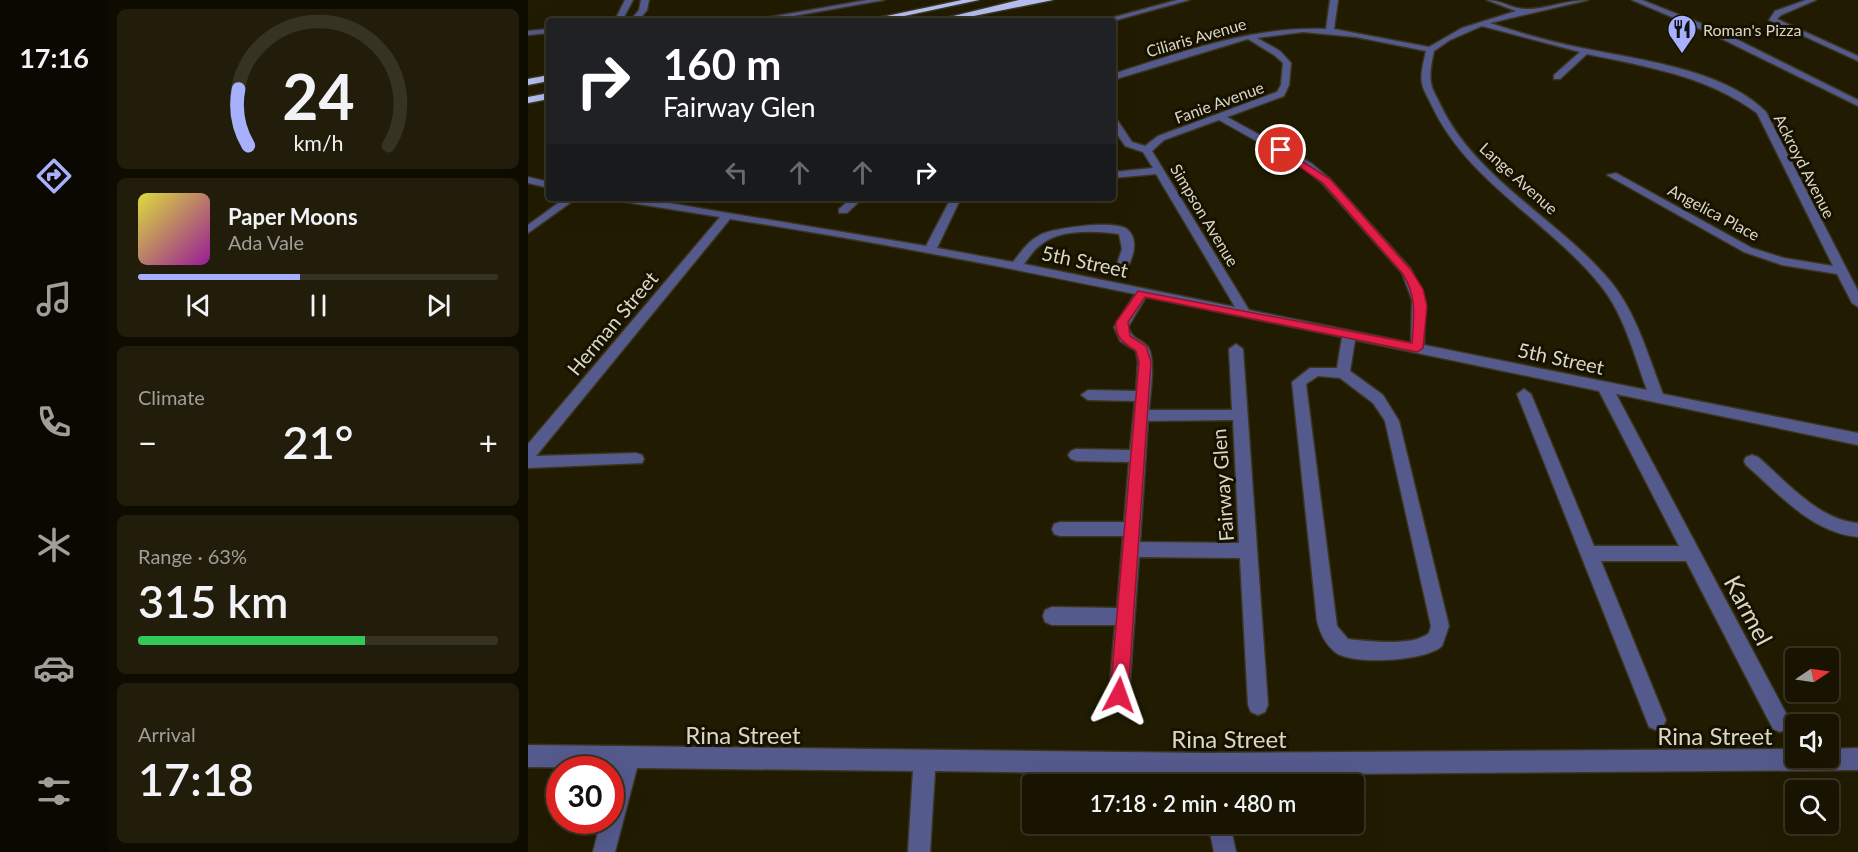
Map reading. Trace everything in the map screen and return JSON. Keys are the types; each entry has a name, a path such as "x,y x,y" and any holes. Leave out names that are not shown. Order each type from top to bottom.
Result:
{"highway":[{"path":"880,18 946,0"},
{"path":"884,18 975,0"},
{"path":"951,18 1030,0"},
{"path":"965,15 1049,0"},
{"path":"528,82 546,79"},
{"path":"528,99 546,96"}],"street":[{"path":"770,18 880,0"},
{"path":"1116,18 1185,0"},
{"path":"1330,30 1334,0"},
{"path":"1491,0 1526,13"},
{"path":"1538,0 1553,6"},
{"path":"1430,50 1445,38 1482,23 1584,0"},
{"path":"1636,0 1717,33 1858,101"},
{"path":"1648,0 1724,30 1858,101"},
{"path":"1812,0 1784,10 1773,20 1858,59"},
{"path":"618,18 627,4 645,3"},
{"path":"635,18 645,3"},
{"name":"Ackroyd Avenue","path":"1482,23 1586,51 1683,73 1753,105 1761,112 1858,303"},
{"name":"Ciliaris Avenue","path":"1116,76 1250,36 1330,30 1430,50"},
{"path":"528,33 546,31"},
{"name":"Fanie Avenue","path":"1161,138 1275,98 1284,90 1287,63 1277,53 1250,36"},
{"name":"Lange Avenue","path":"1430,50 1426,85 1445,121 1477,164 1569,243 1609,287 1620,305 1657,398"},
{"path":"1557,77 1586,51"},
{"path":"1221,117 1298,160 1326,181 1407,272 1418,289 1421,306 1417,348"},
{"path":"1116,125 1128,144 1147,150"},
{"name":"Simpson Avenue","path":"1161,138 1147,150 1245,313"},
{"path":"1116,175 1159,171"},
{"name":"Angelica Place","path":"1612,175 1748,250 1782,261 1841,271"},
{"path":"528,180 546,184"},
{"path":"528,230 569,201"},
{"name":"5th Street","path":"636,201 1016,266 1858,439"},
{"path":"843,211 855,201"},
{"path":"930,250 954,201"},
{"name":"Herman Street","path":"528,455 726,217"},
{"path":"1016,266 1032,247 1047,236 1112,229 1123,231 1126,237 1129,252 1122,267"},
{"path":"1119,695 1144,355 1140,345 1125,338 1121,327 1142,293"},
{"path":"1343,373 1349,336"},
{"name":"Fairway Glen","path":"1236,349 1258,705"},
{"path":"1315,371 1343,373 1379,398 1385,404 1392,420 1440,626 1438,636 1427,646 1413,649 1343,647 1329,631 1299,382 1315,371"},
{"name":"Karmel","path":"1605,388 1780,722"},
{"path":"1524,394 1656,720"},
{"path":"1088,395 1141,396"},
{"name":"Fairway Glen","path":"1140,416 1240,415"},
{"path":"1076,455 1137,456"},
{"path":"528,462 636,459"},
{"path":"1752,461 1823,519 1837,527 1858,530"},
{"path":"1060,529 1131,529"},
{"name":"Fairway Glen","path":"1130,549 1249,551"},
{"path":"1589,554 1692,553"},
{"path":"1052,616 1125,617"},
{"name":"Rina Street","path":"528,756 629,759 925,759 1209,774 1858,759"},
{"path":"604,852 629,759"},
{"path":"919,852 925,759"},
{"path":"1221,834 1225,852"}],"place":[{"name":"Roman's Pizza","path":"1682,54"}],"route":[{"path":"1119,695 1145,362 1140,345 1125,338 1121,327 1129,310 1142,293 1417,348 1421,306 1418,289 1407,272 1344,198 1307,165 1281,150"}]}
